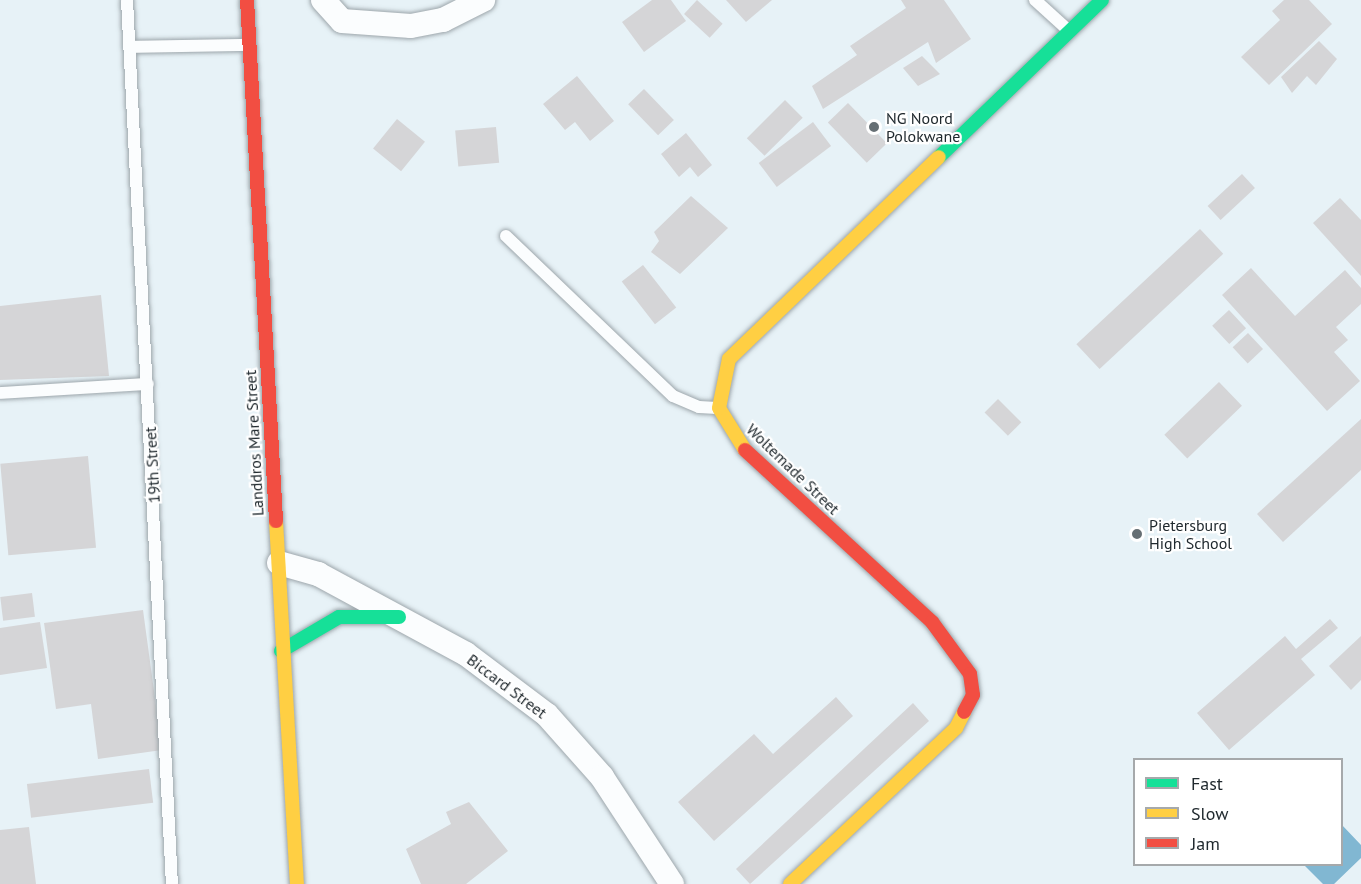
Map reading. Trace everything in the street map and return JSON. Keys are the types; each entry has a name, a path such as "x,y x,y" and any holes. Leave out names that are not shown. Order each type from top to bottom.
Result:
{"street":[{"name":"Landdros Mare Street","path":"247,0 279,563 281,651 297,884"},
{"path":"323,0 342,21 411,26 443,20 483,0"},
{"path":"719,408 718,392 729,359 747,339 1102,0"},
{"name":"Woltemade Street","path":"719,408 741,446 932,622 970,674 973,695 956,728 790,884"},
{"name":"Biccard Street","path":"279,563 318,574 466,654 548,715 602,777 672,884"},
{"path":"281,651 310,629 339,617 399,617"}],"lane":[{"name":"19th Street","path":"127,0 172,884"},
{"path":"1035,0 1069,31"},
{"path":"130,46 250,45"},
{"path":"506,236 673,396 699,407 719,408"},
{"path":"0,393 148,384"}],"water":[{"path":"1343,826 1361,845 1361,858 1334,884 1323,884 1305,866 1343,866"}],"building":[{"path":"652,0 671,0 686,21 644,52 622,22"},
{"path":"697,0 723,24 710,38 684,14"},
{"path":"726,0 772,0 746,22"},
{"path":"901,0 944,0 971,39 936,63 928,42 823,109 812,86 857,55 850,46 906,8"},
{"path":"1284,0 1309,0 1332,24 1269,85 1241,57 1280,20 1272,11"},
{"path":"1319,41 1337,59 1316,85 1307,76 1292,93 1281,77"},
{"path":"922,56 940,74 918,86 903,68"},
{"path":"577,76 614,121 590,141 575,122 565,130 543,104"},
{"path":"644,89 674,120 658,135 628,104"},
{"path":"785,100 803,118 764,156 747,138"},
{"path":"848,103 887,143 867,163 828,122"},
{"path":"397,119 425,142 401,171 373,149"},
{"path":"813,122 831,146 777,187 759,163"},
{"path":"496,127 499,163 458,166 455,131"},
{"path":"686,133 712,165 698,177 690,167 679,177 661,154"},
{"path":"1242,174 1255,188 1221,220 1208,206"},
{"path":"691,196 728,228 680,274 651,252 659,241 654,232"},
{"path":"1340,198 1361,220 1361,276 1313,223"},
{"path":"1200,229 1223,254 1100,369 1076,344"},
{"path":"643,265 676,308 655,324 622,282"},
{"path":"1251,268 1295,316 1345,270 1361,288 1361,304 1336,327 1348,340 1334,352 1360,381 1327,411 1222,295"},
{"path":"101,295 109,376 0,380 0,306"},
{"path":"1229,310 1246,328 1229,344 1212,326"},
{"path":"1248,333 1263,349 1248,363 1233,347"},
{"path":"1219,382 1242,406 1187,459 1164,435"},
{"path":"998,399 1021,422 1008,436 985,412"},
{"path":"1361,419 1361,470 1283,542 1257,514"},
{"path":"88,456 96,548 8,555 0,464"},
{"path":"32,593 35,617 3,621 0,597"},
{"path":"143,610 162,750 98,759 91,704 56,709 44,623"},
{"path":"1330,619 1338,628 1301,659 1315,675 1229,750 1197,713 1285,636 1296,649"},
{"path":"40,622 47,668 0,675 0,628"},
{"path":"1361,636 1361,680 1351,690 1329,666"},
{"path":"836,697 853,716 714,841 678,802 754,734 773,754"},
{"path":"913,703 929,721 750,884 736,869"},
{"path":"149,769 153,803 31,818 27,784"},
{"path":"469,802 508,851 466,884 421,884 406,849 451,824 446,812"},
{"path":"29,827 36,884 0,884 0,830"}],"traffic: fast":[{"path":"939,157 1102,0"},
{"path":"281,651 339,617 399,617"}],"traffic: slow":[{"path":"745,450 719,408 729,359 939,157"},
{"path":"276,521 297,884"},
{"path":"790,884 956,728 964,712"}],"traffic: jam":[{"path":"247,0 276,521"},
{"path":"745,450 932,622 970,674 973,695 964,712"}],"place":[{"name":"NG Noord Polokwane","path":"874,127"},
{"name":"Pietersburg High School","path":"1137,534"}]}
